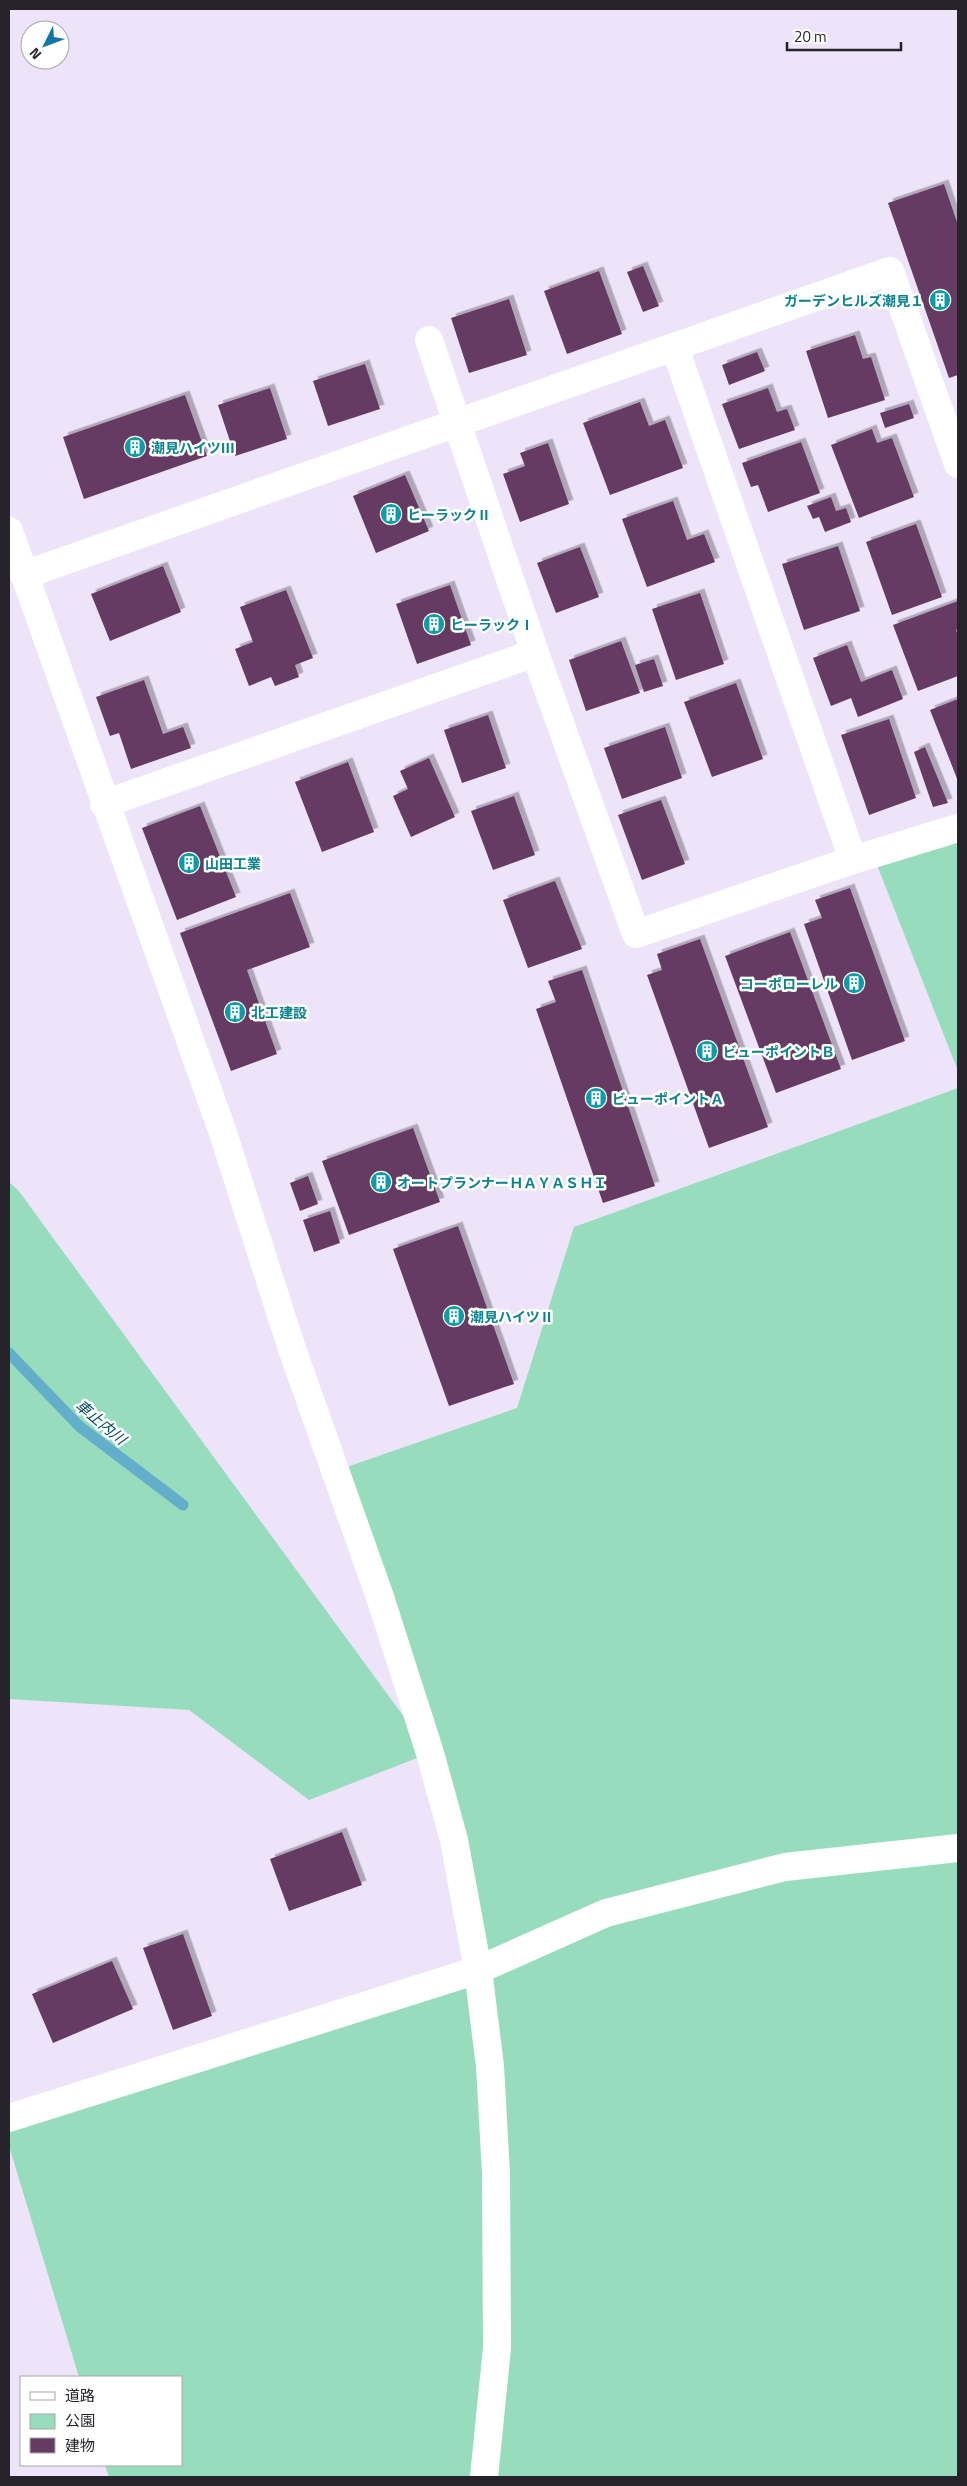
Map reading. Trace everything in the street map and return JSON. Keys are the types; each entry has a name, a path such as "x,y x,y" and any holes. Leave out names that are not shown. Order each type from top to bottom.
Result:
{"street":[{"path":"24,575 890,271 958,464"},
{"path":"429,340 535,653 636,934 853,860 958,828"},
{"path":"675,348 853,860"},
{"path":"9,531 104,804 222,1130 292,1349 386,1616 430,1753 454,1840 478,1970 490,2066 496,2183 497,2348 484,2477"},
{"path":"104,804 535,653"},
{"path":"9,2118 478,1970 606,1914 785,1867 958,1848"}],"green space":[{"path":"958,828 958,1071 873,855"},
{"path":"958,1088 958,2477 109,2477 105,2466 182,2466 182,2376 79,2376 9,2146 9,2118 477,1970 430,1753 309,1800 189,1710 9,1699 9,1182 18,1190 429,1751 335,1471 517,1408 574,1227"}],"building":[{"name":"ガーデンヒルズ潮見１","path":"944,184 958,225 958,375 949,378 888,203"},
{"path":"643,266 659,306 643,312 627,272"},
{"path":"599,271 622,334 567,354 544,291"},
{"path":"509,299 527,355 469,373 451,318"},
{"path":"855,335 863,359 871,357 885,400 828,418 806,351"},
{"path":"757,352 765,371 729,385 722,365"},
{"path":"365,364 380,409 328,426 313,381"},
{"path":"270,388 287,439 235,456 218,405"},
{"path":"768,388 777,412 787,409 795,430 739,449 722,404"},
{"name":"潮見ハイツⅢ","path":"185,395 207,456 84,499 63,437"},
{"path":"640,402 649,426 665,420 683,468 610,495 583,423"},
{"path":"909,404 914,418 885,428 880,413"},
{"path":"872,429 877,443 892,438 914,497 859,518 831,445"},
{"path":"801,442 820,493 768,512 758,485 751,487 742,463"},
{"path":"548,443 569,504 520,522 503,474 525,466 520,453"},
{"name":"ヒーラックⅡ","path":"405,475 429,531 376,553 353,496"},
{"path":"831,497 836,511 846,508 851,522 825,532 819,517 813,519 807,506"},
{"path":"673,501 687,540 704,534 715,562 647,587 622,519"},
{"path":"916,524 942,597 892,615 866,542"},
{"path":"838,546 860,611 804,630 782,564"},
{"path":"580,547 599,597 556,613 537,563"},
{"path":"163,566 181,612 110,641 91,594"},
{"name":"ヒーラックⅠ","path":"450,585 471,645 417,664 396,604"},
{"path":"286,590 313,658 295,665 299,677 275,686 271,677 249,686 235,649 253,642 240,607"},
{"path":"700,593 724,664 676,680 652,609"},
{"path":"958,601 958,629 956,630 958,636 958,676 918,691 893,625"},
{"path":"621,641 640,693 586,711 569,660"},
{"path":"847,645 861,682 892,670 903,699 858,717 851,698 831,706 813,658"},
{"path":"654,659 663,686 644,692 635,665"},
{"path":"144,680 163,734 183,727 191,748 131,769 119,733 110,736 96,697"},
{"path":"736,683 763,759 712,777 684,702"},
{"path":"958,699 958,781 930,710"},
{"path":"488,715 506,768 462,783 444,730"},
{"path":"889,719 916,798 869,815 841,735"},
{"path":"665,727 682,778 622,799 604,748"},
{"path":"925,747 948,803 933,807 914,752"},
{"path":"429,758 455,817 411,837 393,796 408,789 400,771"},
{"path":"348,762 374,832 322,852 295,782"},
{"path":"514,796 535,855 493,870 471,811"},
{"path":"661,800 685,864 642,880 618,815"},
{"name":"山田工業","path":"200,806 236,897 177,920 142,828"},
{"path":"555,881 582,949 528,968 503,900"},
{"name":"コーポローレル","path":"850,888 905,1041 852,1060 804,924 822,918 815,900"},
{"name":"北工建設","path":"290,893 310,947 247,970 277,1054 231,1071 180,933"},
{"path":"790,932 841,1069 776,1093 725,956"},
{"name":"ビューポイントＢ","path":"700,939 768,1127 709,1148 647,975 662,970 657,954"},
{"name":"ビューポイントＡ","path":"582,970 655,1186 603,1203 536,1009 556,1002 548,981"},
{"name":"オートプランナーＨＡＹＡＳＨＩ","path":"413,1128 440,1202 349,1235 322,1161"},
{"path":"308,1176 318,1204 300,1211 290,1183"},
{"path":"330,1211 340,1243 314,1252 303,1220"},
{"name":"潮見ハイツⅡ","path":"458,1226 514,1384 449,1406 393,1249"},
{"path":"342,1832 362,1885 289,1911 270,1859"},
{"path":"183,1934 212,2016 173,2030 143,1948"},
{"path":"112,1961 133,2009 53,2043 32,1994"}],"waterway":[{"name":"車止内川","path":"9,1353 79,1426 183,1505"}],"place":[{"name":"ガーデンヒルズ潮見１","path":"940,300"},
{"name":"潮見ハイツⅢ","path":"135,447"},
{"name":"ヒーラックⅡ","path":"391,514"},
{"name":"ヒーラックⅠ","path":"434,624"},
{"name":"山田工業","path":"189,863"},
{"name":"コーポローレル","path":"854,983"},
{"name":"北工建設","path":"235,1012"},
{"name":"ビューポイントＢ","path":"707,1051"},
{"name":"ビューポイントＡ","path":"596,1098"},
{"name":"オートプランナーＨＡＹＡＳＨＩ","path":"381,1182"},
{"name":"潮見ハイツⅡ","path":"454,1316"}]}
